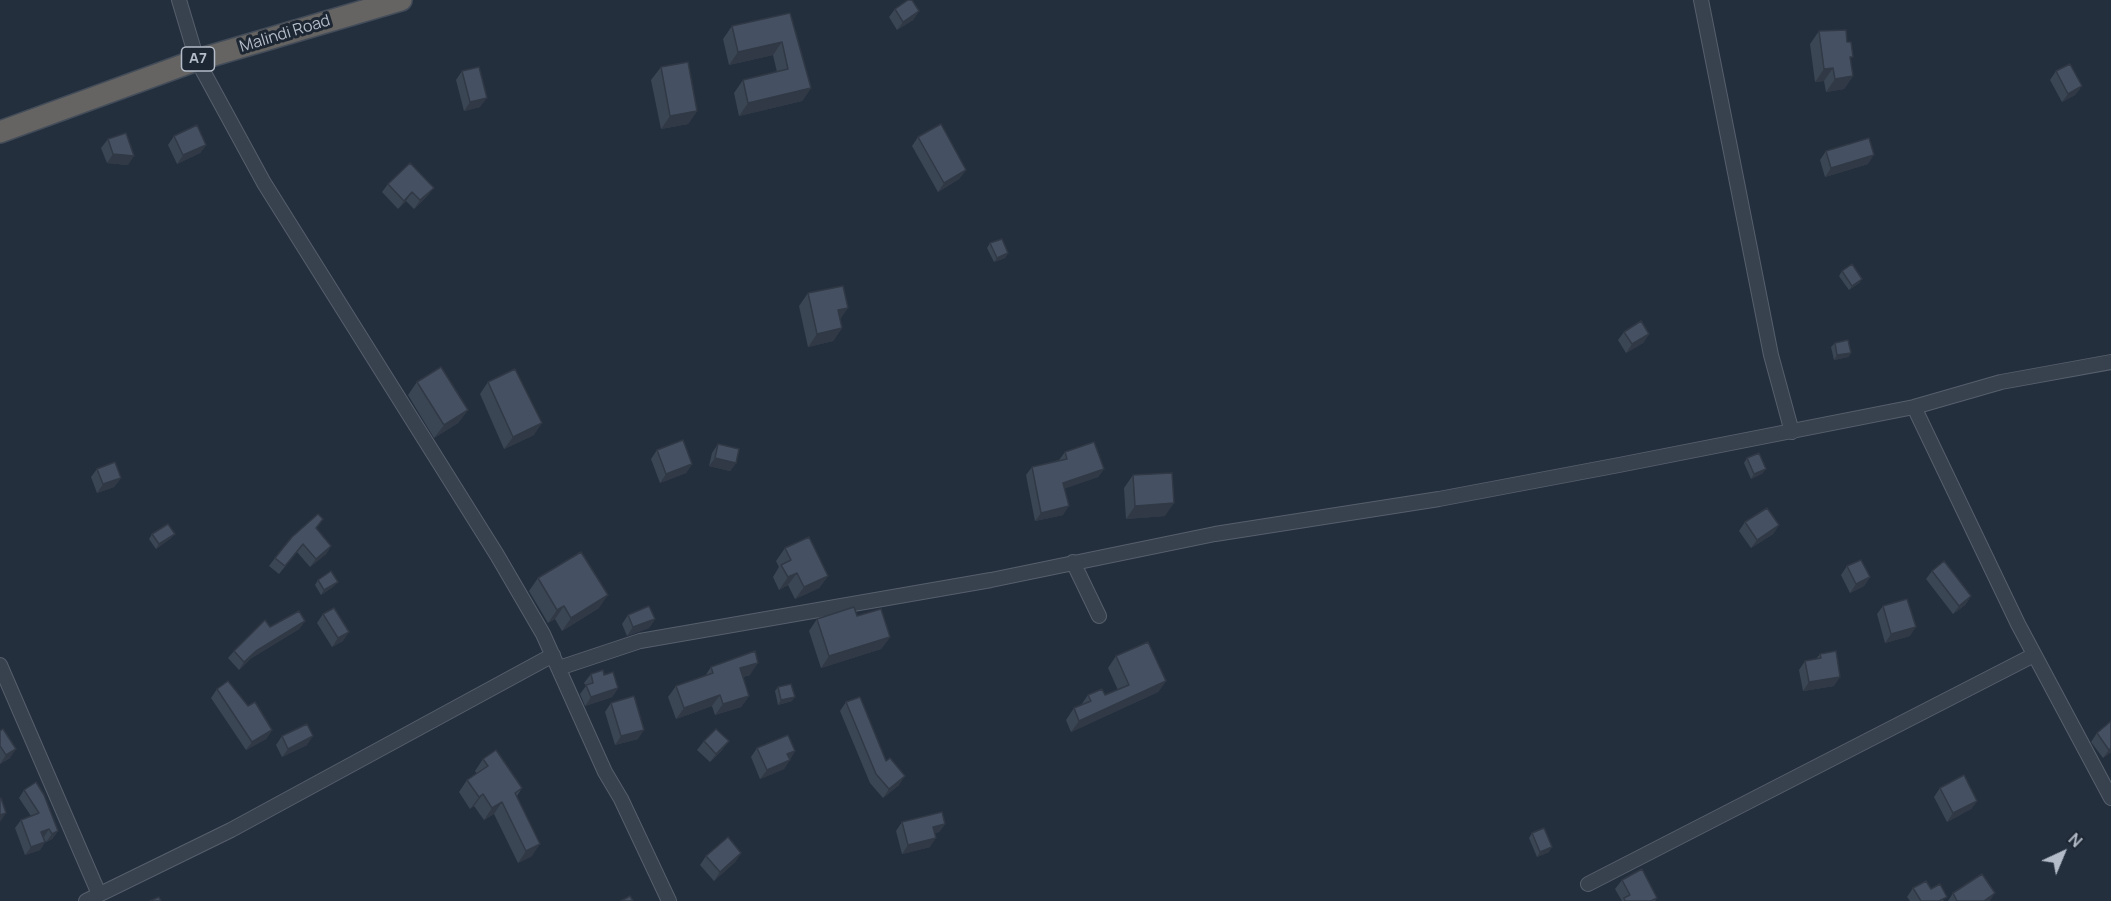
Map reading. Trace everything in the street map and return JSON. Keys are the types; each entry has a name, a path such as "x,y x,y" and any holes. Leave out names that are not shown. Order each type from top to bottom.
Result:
{"highway":[{"name":"Malindi Road","path":"0,132 197,60 401,0"}],"street":[{"path":"179,0 197,60 264,183 497,555 556,662 605,772 621,799 669,901"},
{"path":"1701,0 1771,355 1792,432"},
{"path":"86,901 231,830 556,662 640,641 879,601 1243,529 1439,499 1792,432 1914,407 2001,382 2111,362"},
{"path":"1914,407 2034,655 2111,798"},
{"path":"1073,562 1099,616"},
{"path":"1588,884 2034,655"},
{"path":"0,665 99,894"}],"building":[{"path":"908,0 912,0 919,11 903,22 895,9"},
{"path":"790,13 811,88 748,103 743,80 788,69 782,42 738,52 732,26"},
{"path":"1846,30 1847,42 1851,42 1853,57 1850,57 1853,76 1835,79 1833,68 1824,69 1819,31"},
{"path":"688,62 697,111 670,116 661,67"},
{"path":"2070,64 2082,86 2068,94 2056,71"},
{"path":"479,67 487,98 470,102 462,71"},
{"path":"941,124 966,170 944,183 918,137"},
{"path":"197,125 206,145 183,155 174,136"},
{"path":"126,133 134,156 113,154 108,139"},
{"path":"1869,138 1874,155 1831,168 1826,151"},
{"path":"410,163 434,188 420,200 412,192 404,201 388,184"},
{"path":"1002,239 1008,253 997,258 990,243"},
{"path":"1852,264 1862,279 1852,286 1842,271"},
{"path":"843,286 848,308 838,310 842,328 817,334 808,293"},
{"path":"1641,321 1649,334 1632,344 1624,332"},
{"path":"1848,340 1851,353 1837,355 1835,343"},
{"path":"441,367 468,410 444,425 417,382"},
{"path":"515,369 542,423 513,437 488,382"},
{"path":"683,440 692,464 666,474 657,450"},
{"path":"1094,442 1104,469 1063,483 1069,506 1041,513 1032,467 1067,459 1065,452"},
{"path":"718,444 739,449 736,463 715,458"},
{"path":"1759,453 1766,469 1754,474 1747,458"},
{"path":"115,462 121,478 103,484 97,469"},
{"path":"1172,473 1174,503 1135,506 1133,475"},
{"path":"1767,508 1779,525 1757,540 1745,522"},
{"path":"318,514 323,519 316,528 331,546 316,559 303,544 285,566 275,558 292,537"},
{"path":"168,524 175,534 159,544 152,534"},
{"path":"809,537 828,576 804,587 797,573 788,577 781,565 791,560 785,548"},
{"path":"581,552 608,595 571,618 564,606 557,610 538,578"},
{"path":"1861,560 1870,577 1856,584 1847,566"},
{"path":"1944,561 1971,596 1959,606 1932,571"},
{"path":"331,571 338,582 324,590 318,580"},
{"path":"1907,599 1916,627 1891,634 1883,606"},
{"path":"649,606 655,619 633,627 628,615"},
{"path":"854,607 857,616 881,609 890,637 829,656 817,619"},
{"path":"334,608 349,632 338,638 323,614"},
{"path":"299,611 305,621 256,651 244,662 234,651 265,620 270,627"},
{"path":"1148,642 1166,681 1079,721 1074,708 1091,701 1088,695 1102,689 1105,695 1129,685 1116,656"},
{"path":"755,651 758,663 740,668 749,696 723,704 720,695 684,708 676,686 713,673 711,667"},
{"path":"1836,651 1840,677 1809,682 1805,661 1821,658 1820,654"},
{"path":"603,670 604,675 613,672 618,688 591,697 586,685 593,683 591,674"},
{"path":"228,681 248,706 255,702 272,730 252,742 217,689"},
{"path":"791,684 795,697 781,700 778,687"},
{"path":"634,696 644,730 621,736 611,703"},
{"path":"860,697 886,761 890,758 905,776 889,789 876,774 846,702"},
{"path":"2111,721 2111,748 2109,750 2097,733"},
{"path":"307,724 313,736 288,749 282,736"},
{"path":"3,729 16,749 6,755 0,746 0,731"},
{"path":"716,729 729,741 716,754 704,741"},
{"path":"788,735 795,751 787,754 790,760 767,770 757,748"},
{"path":"496,750 522,788 515,793 540,844 526,851 502,802 492,808 483,794 479,797 467,780 488,766 483,759"},
{"path":"1964,775 1977,801 1953,813 1940,788"},
{"path":"36,782 44,795 58,831 52,834 49,829 41,832 45,842 31,847 21,820 39,813 24,790"},
{"path":"0,799 6,813 0,815"},
{"path":"942,812 945,824 933,827 936,838 908,845 902,822"},
{"path":"1544,828 1552,847 1540,852 1532,833"},
{"path":"728,837 741,853 720,872 706,856"},
{"path":"1642,869 1657,898 1651,901 1625,901 1624,898 1630,895 1622,880"},
{"path":"1982,874 1995,893 1984,901 1957,901 1953,893"},
{"path":"1926,881 1931,889 1940,884 1947,897 1939,901 1921,901 1913,888"},
{"path":"630,896 633,901 621,901"}]}
